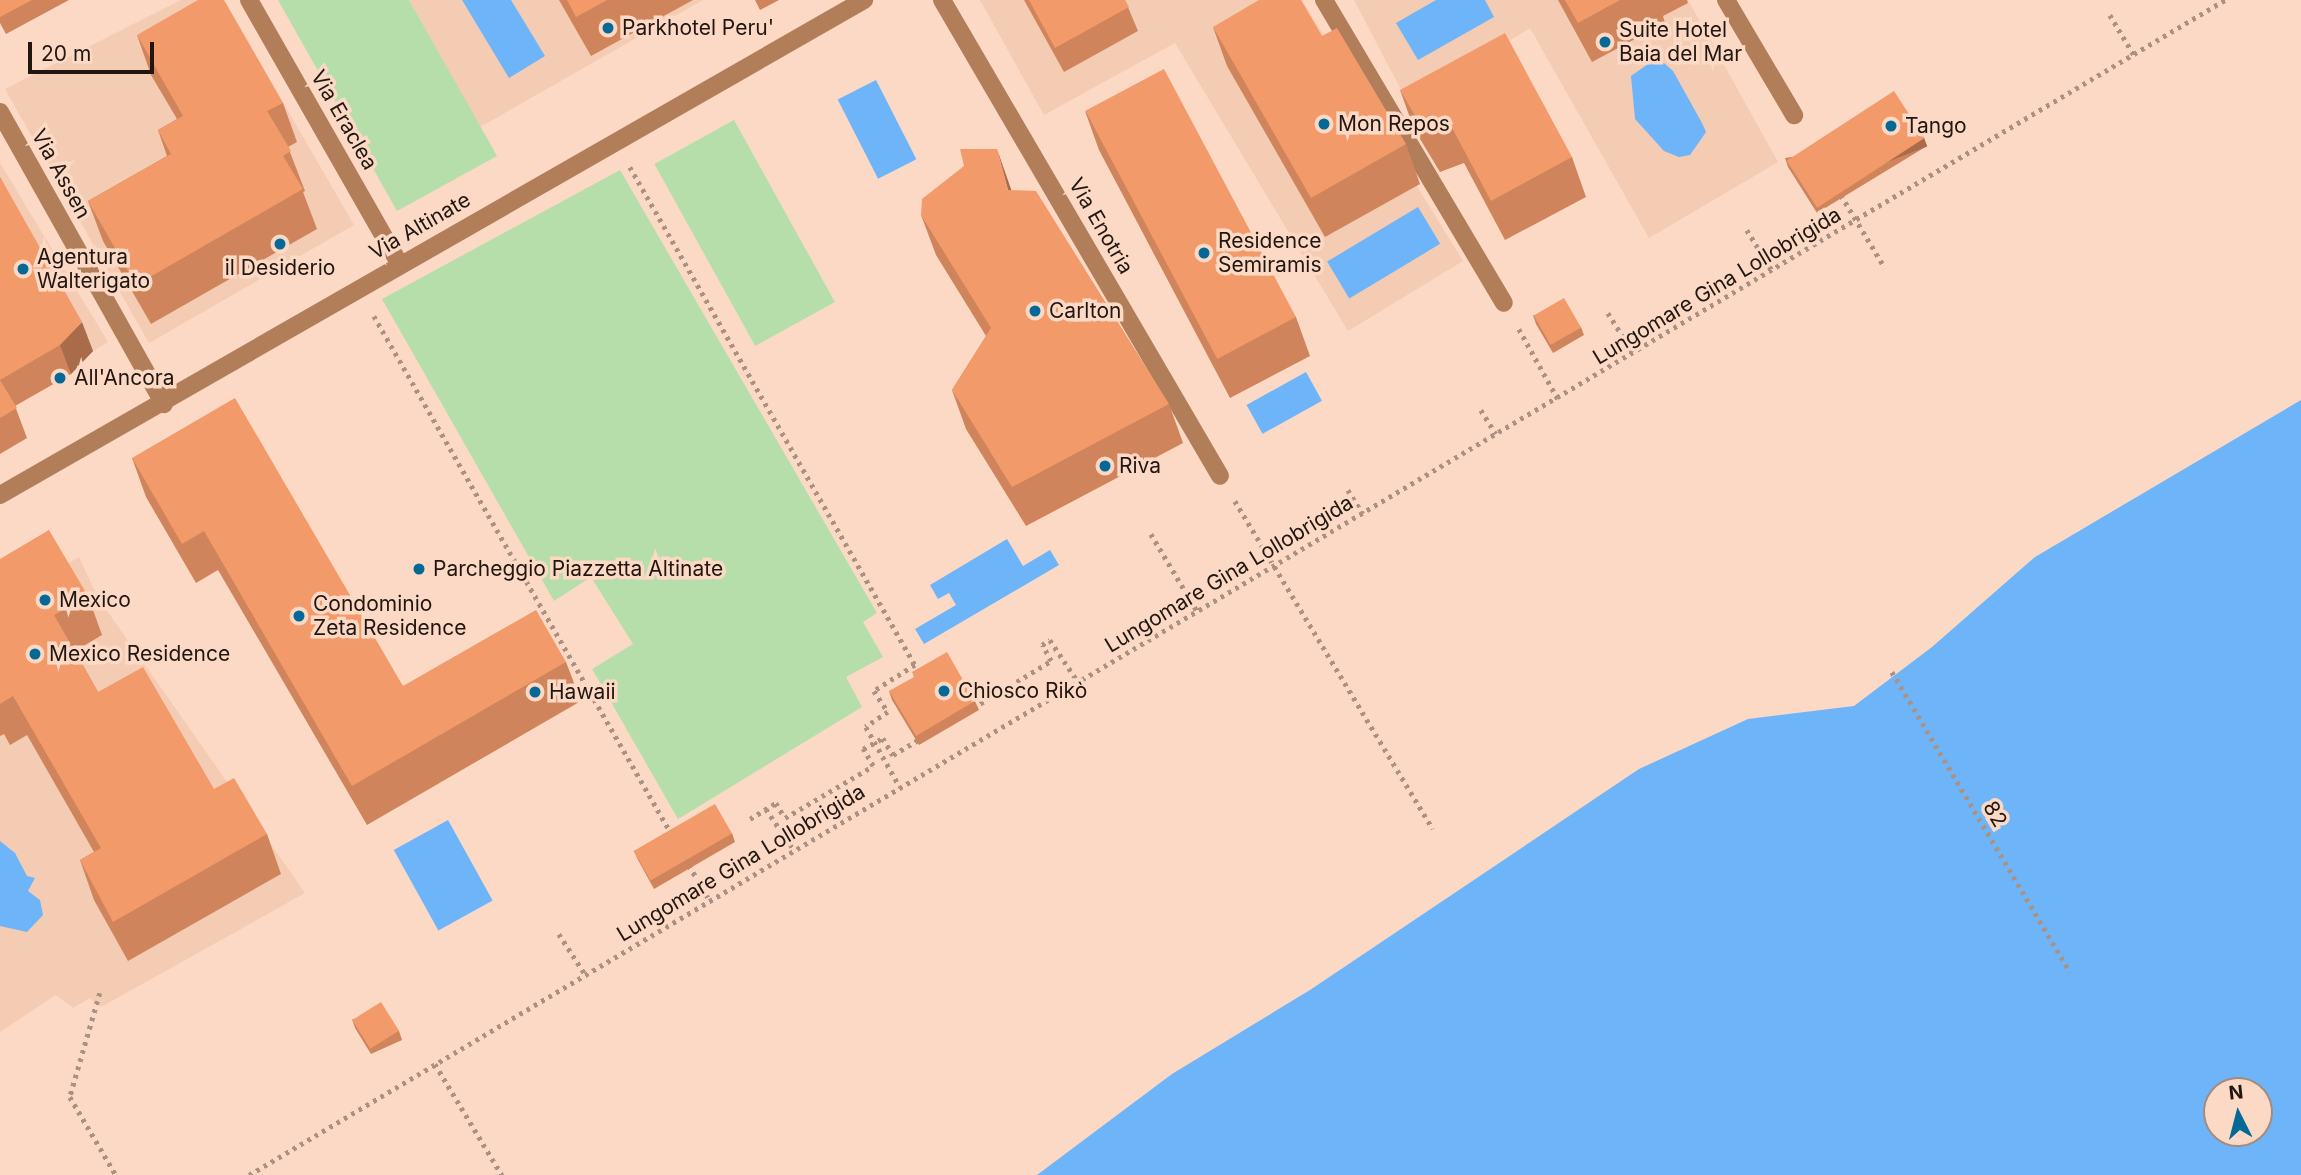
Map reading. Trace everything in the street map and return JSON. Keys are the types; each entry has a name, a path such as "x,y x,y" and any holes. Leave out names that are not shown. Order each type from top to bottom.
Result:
{"street":[{"name":"Via Eraclea","path":"249,0 399,263"},
{"name":"Via Altinate","path":"0,495 164,404 399,263 864,0"},
{"name":"Via Enotria","path":"942,0 1220,476"},
{"path":"1324,0 1504,303"},
{"path":"1726,0 1794,115"},
{"name":"Via Assen","path":"0,112 164,404"}],"path":[{"name":"Lungomare Gina Lollobrigida","path":"249,1175 1274,565 1773,272 2225,0"},
{"path":"2110,15 2134,55"},
{"path":"615,142 915,665 874,691 888,712 866,727 900,788"},
{"path":"1836,186 1885,268"},
{"path":"1746,230 1773,272"},
{"path":"358,288 675,841"},
{"path":"1504,303 1558,398"},
{"path":"1608,313 1634,354"},
{"path":"1482,410 1496,434"},
{"path":"1220,476 1433,830"},
{"path":"1348,490 1363,514"},
{"path":"1151,534 1197,611"},
{"path":"961,715 1051,661 1042,645 1051,640 1078,682"},
{"name":"82","path":"1892,672 2070,972"},
{"path":"750,819 776,803 785,818 873,766 863,749 883,738 893,755 927,735"},
{"path":"766,809 794,850"},
{"path":"682,853 710,901"},
{"path":"559,934 585,975"},
{"path":"100,993 70,1097 116,1175"},
{"path":"435,1064 502,1175"}],"shaded area":[{"path":"181,0 224,0 354,225 149,343 5,89"},
{"path":"409,0 703,0 480,127"},
{"path":"980,0 1302,0 1463,261 1348,331 1175,43 1044,115"},
{"path":"1354,0 1688,0 1778,162 1649,238 1530,28 1408,103"},
{"name":"Agentura Walterigato","path":"0,163 108,342 0,407"},
{"path":"79,557 98,598 305,893 101,1007 90,998 73,1008 56,995 0,1032 0,605"}],"green space":[{"path":"278,0 409,0 497,156 397,211"},
{"path":"734,120 835,302 755,346 654,164"},
{"path":"620,170 877,613 863,622 883,657 846,677 862,707 678,819 592,669 633,644 591,577 554,601 382,299"}],"water":[{"path":"462,0 511,0 545,56 509,78"},
{"path":"1436,0 1485,0 1494,17 1418,60 1396,23"},
{"path":"1651,62 1664,63 1673,71 1706,132 1690,155 1679,157 1664,151 1635,119 1631,76"},
{"path":"876,80 916,159 878,179 838,100"},
{"path":"1418,207 1440,244 1349,298 1327,262"},
{"path":"1306,372 1322,401 1263,434 1247,405"},
{"path":"2301,400 2301,1175 1037,1175 1172,1074 1310,990 1639,769 1748,719 1854,706 1932,647 2035,557"},
{"path":"1007,539 1023,566 1050,550 1059,565 924,644 915,629 956,605 949,593 938,599 930,585"},
{"path":"448,820 493,900 438,931 394,850"},
{"path":"0,841 15,853 27,876 35,878 28,891 40,900 43,915 27,932 0,926"}],"building":[{"path":"0,0 32,0 0,17"},
{"path":"198,0 224,0 283,103 267,111 291,151 283,156 303,189 136,285 88,201 171,154 158,130 183,116 137,35"},
{"path":"567,0 607,0 576,17"},
{"path":"1029,0 1125,0 1129,7 1055,48"},
{"name":"Mon Repos","path":"1259,0 1301,0 1322,36 1337,28 1406,144 1311,198 1213,27"},
{"path":"1565,0 1620,0 1578,23"},
{"path":"1505,33 1572,157 1491,201 1450,124 1425,133 1400,90"},
{"name":"Residence Semiramis","path":"1164,69 1296,317 1217,359 1085,111"},
{"path":"1894,91 1924,138 1817,208 1787,161"},
{"name":"Carlton","path":"960,149 997,149 1008,190 1036,191 1169,404 1012,487 952,390 991,328 921,215 922,199 964,166"},
{"name":"Agentura Walterigato","path":"0,177 82,322 60,345 0,380"},
{"path":"1564,298 1581,327 1551,345 1534,316"},
{"path":"0,380 17,408 0,418"},
{"name":"Condominio Zeta Residence","path":"235,398 403,686 536,610 566,662 352,786 204,531 182,544 132,458"},
{"path":"49,530 88,596 54,615 98,692 143,667 214,789 234,778 267,834 113,922 80,860 101,848 13,696 0,704 0,559"},
{"path":"947,652 975,701 916,736 889,691 914,677 912,672"},
{"path":"715,804 732,833 651,880 634,851"},
{"path":"381,1002 399,1031 370,1049 352,1020"}],"place":[{"name":"Parkhotel Peru'","path":"608,28"},
{"name":"Suite Hotel Baia del Mar","path":"1605,42"},
{"name":"Mon Repos","path":"1324,124"},
{"name":"Tango","path":"1891,126"},
{"name":"il Desiderio","path":"280,244"},
{"name":"Residence Semiramis","path":"1204,253"},
{"name":"Agentura Walterigato","path":"23,269"},
{"name":"Carlton","path":"1035,311"},
{"name":"All'Ancora","path":"60,378"},
{"name":"Riva","path":"1105,466"},
{"name":"Parcheggio Piazzetta Altinate","path":"419,569"},
{"name":"Mexico","path":"45,600"},
{"name":"Condominio Zeta Residence","path":"299,616"},
{"name":"Mexico Residence","path":"35,654"},
{"name":"Chiosco Rikò","path":"944,691"},
{"name":"Hawaii","path":"535,692"}]}
